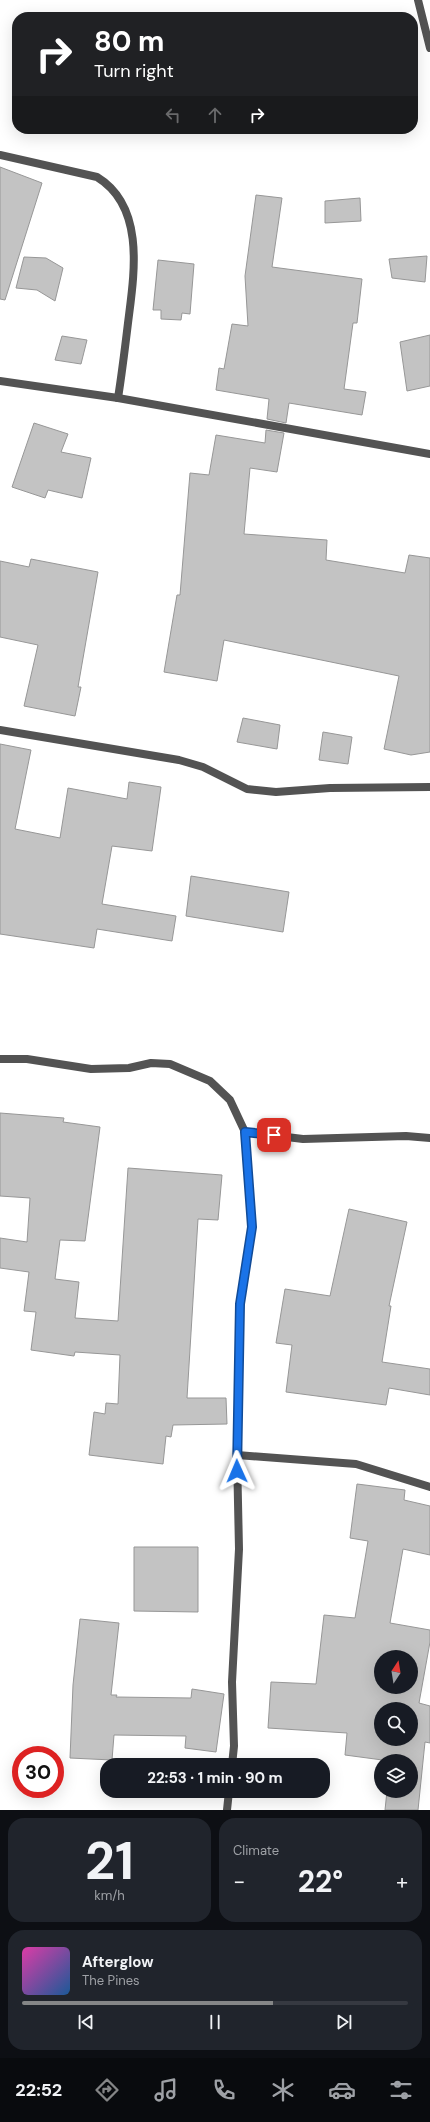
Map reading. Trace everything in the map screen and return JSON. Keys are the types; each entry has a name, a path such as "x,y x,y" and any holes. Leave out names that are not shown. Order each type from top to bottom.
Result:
{"street":[{"path":"418,0 430,48"},
{"path":"0,155 96,177 108,184 120,199 130,223 134,270 118,398"},
{"path":"0,381 118,398 430,454"},
{"path":"0,730 178,760 203,767 248,790 276,792 330,788 430,787"},
{"path":"0,1059 27,1060 91,1069 129,1068 151,1063 170,1064 210,1081 230,1100 245,1132 252,1227 240,1304 237,1455 239,1549 232,1682 234,1746 233,1758"},
{"path":"245,1132 303,1139 406,1136 430,1138"},
{"path":"237,1455 356,1464 430,1487"},
{"path":"227,1810 228,1798"}],"building":[{"path":"0,167 42,183 5,300 0,299"},
{"path":"256,195 282,198 272,267 362,279 357,323 353,323 344,389 366,392 362,415 289,403 286,423 267,419 269,399 216,390 219,368 224,369 232,324 248,326 245,276"},
{"path":"360,198 361,221 325,223 325,201"},
{"path":"427,256 425,282 392,278 389,259"},
{"path":"24,257 46,258 63,268 55,301 37,290 16,288"},
{"path":"158,260 194,264 190,314 182,313 181,320 161,319 161,310 153,310"},
{"path":"430,335 430,386 407,391 400,342"},
{"path":"62,336 87,340 81,364 55,360"},
{"path":"34,423 68,434 61,452 91,458 82,498 48,490 45,498 12,487"},
{"path":"266,430 284,433 277,472 250,468 244,534 327,540 326,560 405,573 409,555 430,558 430,752 411,755 384,749 399,676 224,640 217,681 164,672 177,595 180,595 190,473 209,475 216,435 265,443"},
{"path":"31,559 98,572 78,687 81,687 75,716 24,706 38,645 0,637 0,561 29,567"},
{"path":"243,718 280,725 277,749 237,742"},
{"path":"323,732 352,737 348,764 319,760"},
{"path":"0,744 31,750 15,829 60,838 68,788 127,799 129,782 161,787 152,851 112,846 102,904 176,916 172,941 97,929 94,948 0,934"},
{"path":"191,876 289,892 283,932 186,916"},
{"path":"0,1113 64,1118 63,1122 100,1127 85,1241 60,1240 55,1279 79,1282 75,1318 118,1321 128,1168 222,1175 218,1220 198,1219 187,1398 226,1398 227,1424 173,1425 171,1437 166,1436 163,1464 89,1455 94,1412 105,1414 106,1403 118,1404 120,1355 75,1352 74,1356 31,1350 36,1312 24,1311 29,1272 0,1268 0,1238 27,1242 30,1198 0,1196"},
{"path":"349,1209 407,1222 389,1306 391,1306 382,1362 430,1369 430,1395 389,1388 386,1405 286,1392 292,1345 276,1343 285,1289 330,1296"},
{"path":"357,1484 405,1490 404,1500 430,1506 430,1555 403,1549 390,1623 430,1630 430,1642 419,1703 430,1706 430,1743 425,1742 418,1810 385,1810 386,1798 418,1798 418,1754 374,1754 374,1759 345,1755 347,1733 268,1728 271,1682 316,1684 324,1615 355,1618 368,1541 350,1538"},
{"path":"134,1547 198,1547 198,1612 134,1611"},
{"path":"80,1619 119,1623 111,1695 117,1695 116,1697 191,1698 192,1689 224,1694 216,1752 185,1748 186,1736 114,1735 112,1758 100,1758 100,1759 70,1758 73,1685"}],"route":[{"path":"237,1471 240,1304 252,1227 245,1132 274,1135"}]}
